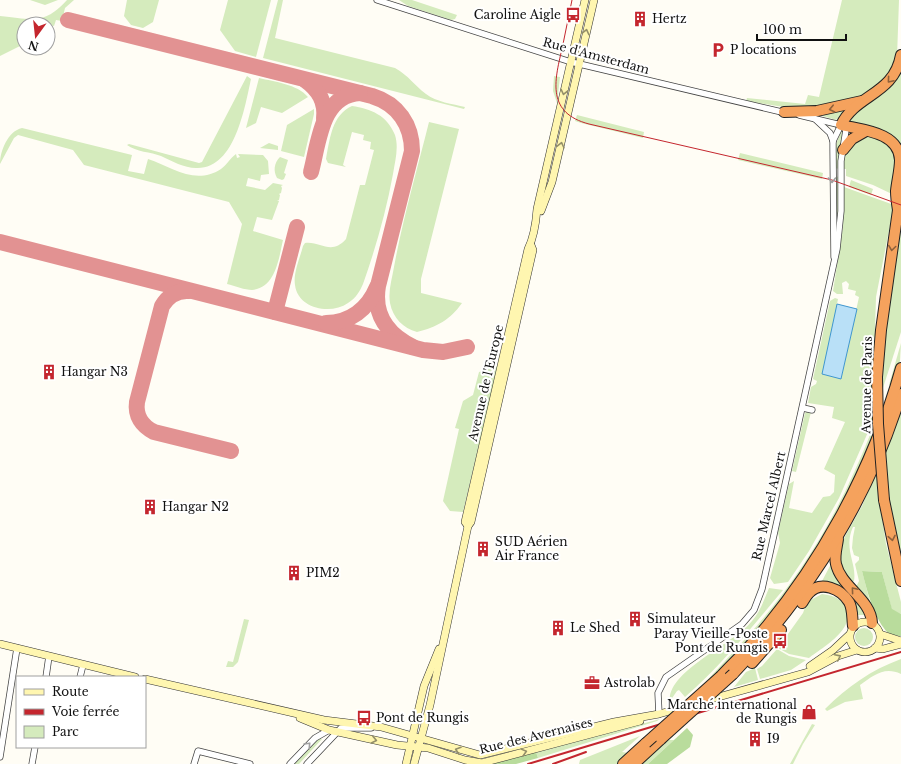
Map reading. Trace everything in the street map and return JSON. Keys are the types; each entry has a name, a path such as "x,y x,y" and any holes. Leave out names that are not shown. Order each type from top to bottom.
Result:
{"highway":[{"path":"898,210 896,192 900,161 899,154 892,142 886,137 841,125 849,114 883,89 894,75 901,55"},
{"path":"784,112 806,112 830,109 869,98"},
{"path":"843,150 850,140 866,131"},
{"name":"Avenue de Paris","path":"901,190 881,330 878,377 878,424 884,500 901,581"},
{"path":"623,764 721,676 747,649 781,607 827,540 871,452 901,368"},
{"path":"634,764 733,674 753,653 792,605 838,535 871,471 901,394"},
{"path":"838,535 835,555 837,567 870,612 872,623"},
{"path":"733,674 749,665 760,655 809,592 814,589 828,587 840,591 850,606 851,631"}],"main road":[{"name":"Avenue de l'Europe","path":"443,639 533,250 531,246 538,217 537,209 585,0"},
{"path":"538,217 552,182 594,0"},
{"path":"558,119 566,121"},
{"path":"901,641 880,634 872,623 862,622 851,631 851,644 857,650 866,652 875,648 883,649 901,644"},
{"name":"Rue des Avernaises","path":"794,675 815,664 851,631"},
{"path":"875,648 880,639 880,634"},
{"path":"406,764 429,674 443,639"},
{"path":"414,764 436,677 443,639"},
{"path":"0,644 132,676"},
{"name":"Rue des Avernaises","path":"285,712 329,730 410,747 428,748 465,760 482,763 629,724 659,714 808,672 838,656 857,650"},
{"path":"429,674 436,677"},
{"path":"146,679 285,712"},
{"name":"Rue des Avernaises","path":"285,712 324,720 381,727 480,755 614,722 659,714"}],"street":[{"name":"Rue d'Amsterdam","path":"377,0 579,65 841,125"},
{"path":"814,118 830,133 833,141"},
{"name":"Rue Marcel Albert","path":"659,714 658,693 666,677 738,627 748,617 757,604 762,589 829,292 837,249 840,225 841,161 846,130 841,125 833,141 832,226 834,259"},
{"path":"803,408 812,410"},
{"path":"0,757 17,648"},
{"path":"46,676 49,656"},
{"path":"80,676 83,665"},
{"path":"314,724 324,720"},
{"path":"307,764 341,728 381,727"},
{"path":"290,764 315,738 329,730"},
{"path":"32,764 34,748"},
{"path":"194,764 198,751 250,764"}],"green space":[{"path":"30,0 58,0 45,5"},
{"path":"67,0 74,0 65,8 62,21 56,20 56,16 46,16 59,8"},
{"path":"127,0 159,0 153,22 143,28 131,25 124,16"},
{"path":"228,0 271,0 256,57 235,51 220,30"},
{"path":"278,0 283,0 275,38 395,68 430,97 465,107 464,109 263,58"},
{"path":"399,0 412,0 457,15 455,19 451,20 408,6"},
{"path":"842,0 899,0 897,57 892,71 876,88 852,102 796,109 746,101 747,98 805,104 808,95 819,97"},
{"path":"0,16 16,18 16,48 0,56"},
{"path":"901,67 901,155 899,148 848,124 849,118"},
{"path":"247,76 251,79 236,134 229,148 220,159 209,166 196,168 187,167 161,156 135,149 127,145 129,144 199,163 202,162"},
{"path":"554,76 560,77 557,103 553,91"},
{"path":"259,78 292,86 308,97 282,113 261,107 256,123 246,128"},
{"path":"352,106 366,109 378,114 388,122 392,128 397,145 390,188 384,216 372,257 359,292 351,301 341,307 333,309 316,308 302,300 297,293 295,285 297,266 303,246 305,243 311,243 326,247 336,247 346,239 360,185 365,185 374,150 370,149 371,142 363,140 364,135 352,132 343,165 346,167 328,163 326,159 331,135 336,121 345,110"},
{"path":"849,107 836,120 816,114"},
{"path":"314,109 304,157 281,151 287,125"},
{"path":"577,115 644,132 643,138 575,121"},
{"path":"429,122 459,129 421,279 421,293 462,303 453,314 442,322 431,328 417,332 407,328 396,318 391,308 390,294 391,280 410,194"},
{"path":"22,128 132,155 128,171 144,174 148,159 184,173 202,176 211,174 221,169 236,154 237,158 240,157 238,154 263,155 268,161 269,174 261,175 260,181 248,178 246,186 265,190 273,183 283,185 281,186 282,188 281,193 279,194 279,200 277,200 279,201 272,220 257,217 253,231 283,240 278,263 271,278 260,288 252,290 227,284 242,224 229,202 84,165 73,150 18,135 14,138 0,164 1,153 9,137 17,130"},
{"path":"842,130 840,169 834,168 836,144"},
{"path":"865,134 878,135 896,152 894,195 873,185 846,176 846,169 843,169 845,151"},
{"path":"269,143 278,146 278,150 260,148"},
{"path":"740,153 823,173 822,179 738,160"},
{"path":"280,157 288,160 284,173 286,174 282,180 277,178 275,170 275,164"},
{"path":"834,176 839,177 840,203 836,243"},
{"path":"851,180 873,189 871,195 849,187"},
{"path":"844,187 894,205 876,297 872,423 839,498 809,551 788,582 774,584 770,578 780,543 778,532 789,484 794,481 789,508 812,513 823,497 830,496 834,492 835,475 824,469 845,422 832,418 834,407 808,403 811,387 816,384 817,381 813,379 830,301 835,298 838,299 841,379 859,297 855,295 856,291 848,289 849,284 846,281 842,283 843,294 837,294 833,291 843,227"},
{"path":"901,215 901,332 882,391 885,329"},
{"path":"901,343 900,361 893,383 889,385"},
{"path":"498,366 463,512 450,511 443,501 459,429 455,428 463,401 473,395 479,372"},
{"path":"901,405 901,563 890,509 884,450"},
{"path":"808,411 811,412 796,472 792,471 805,413"},
{"path":"872,430 873,441 851,490 802,573 760,628 695,696 692,696 758,625 798,573 831,519"},
{"path":"876,473 886,544 901,602 901,614 892,610 882,572 862,571 870,602 856,587 859,581 855,564 859,560 859,557 854,555 852,548 855,527 853,527 849,542 854,568 854,581 851,582 840,570 838,549 862,506"},
{"path":"831,564 862,605 866,615 858,615 855,601 842,587 836,584 821,583"},
{"path":"862,571 882,572 892,609 901,614 901,636 889,633 881,625 871,602"},
{"path":"769,588 783,590 736,645 699,685 685,697 679,690 677,691 670,701 672,690 679,679 703,658 743,630 752,621 760,610"},
{"path":"822,594 839,600 844,604 848,612 847,621 838,636 809,658 789,654 778,648 803,613 807,602"},
{"path":"244,619 249,620 238,662 233,667 226,667 228,661 233,662"},
{"path":"860,628 868,628 873,633 871,644 868,646 860,646 855,641 855,633"},
{"path":"777,649 789,656 806,660 791,670 760,679 757,669 762,666"},
{"path":"901,659 901,674 889,671 879,673 860,685 863,699 845,702 827,711 825,709 842,693 860,680 880,668"},
{"path":"755,668 758,680 734,687 746,672"},
{"path":"660,719 538,758 536,752"},
{"path":"812,724 815,725 793,764 790,764"},
{"path":"687,728 693,735 690,747 667,764 648,764"},
{"path":"640,736 622,752 629,753 617,764 579,764 580,760"},
{"path":"319,738 322,739 299,764 293,764"},
{"path":"666,740 674,740 648,764 638,764"},
{"path":"536,752 538,758 516,764 492,764"}],"water":[{"path":"837,304 857,309 841,379 822,374"}],"taxiway":[{"path":"68,20 372,96 389,104 396,110 406,124 412,151 378,286 377,296 380,315 384,323 396,336 413,347"},
{"path":"305,80 318,92 323,102 324,119"},
{"path":"311,172 320,134 329,111 337,102 347,96 360,93"},
{"path":"275,312 297,227"},
{"path":"0,242 423,350 443,352 467,347"},
{"path":"326,323 343,320 357,313 369,302 377,287"},
{"path":"189,291 173,294 162,306 137,402 138,416 143,424 154,432 231,451"}],"tram line":[{"path":"572,0 559,61 556,84 560,104 566,112 575,119 589,124 832,180 901,205"}],"railway":[{"path":"528,764 901,652"},
{"path":"553,764 586,752"}],"place":[{"name":"Caroline Aigle","path":"573,15"},
{"name":"Hertz","path":"640,19"},
{"name":"P locations","path":"718,50"},
{"name":"Hangar N3","path":"49,372"},
{"name":"Hangar N2","path":"150,507"},
{"name":"SUD Aérien Air France","path":"483,549"},
{"name":"PIM2","path":"294,573"},
{"name":"Simulateur","path":"635,619"},
{"name":"Le Shed","path":"558,628"},
{"name":"Paray Vieille-Poste Pont de Rungis","path":"780,641"},
{"name":"Astrolab","path":"592,683"},
{"name":"Marché international de Rungis","path":"809,712"},
{"name":"Pont de Rungis","path":"364,718"},
{"name":"I9","path":"755,739"}]}
